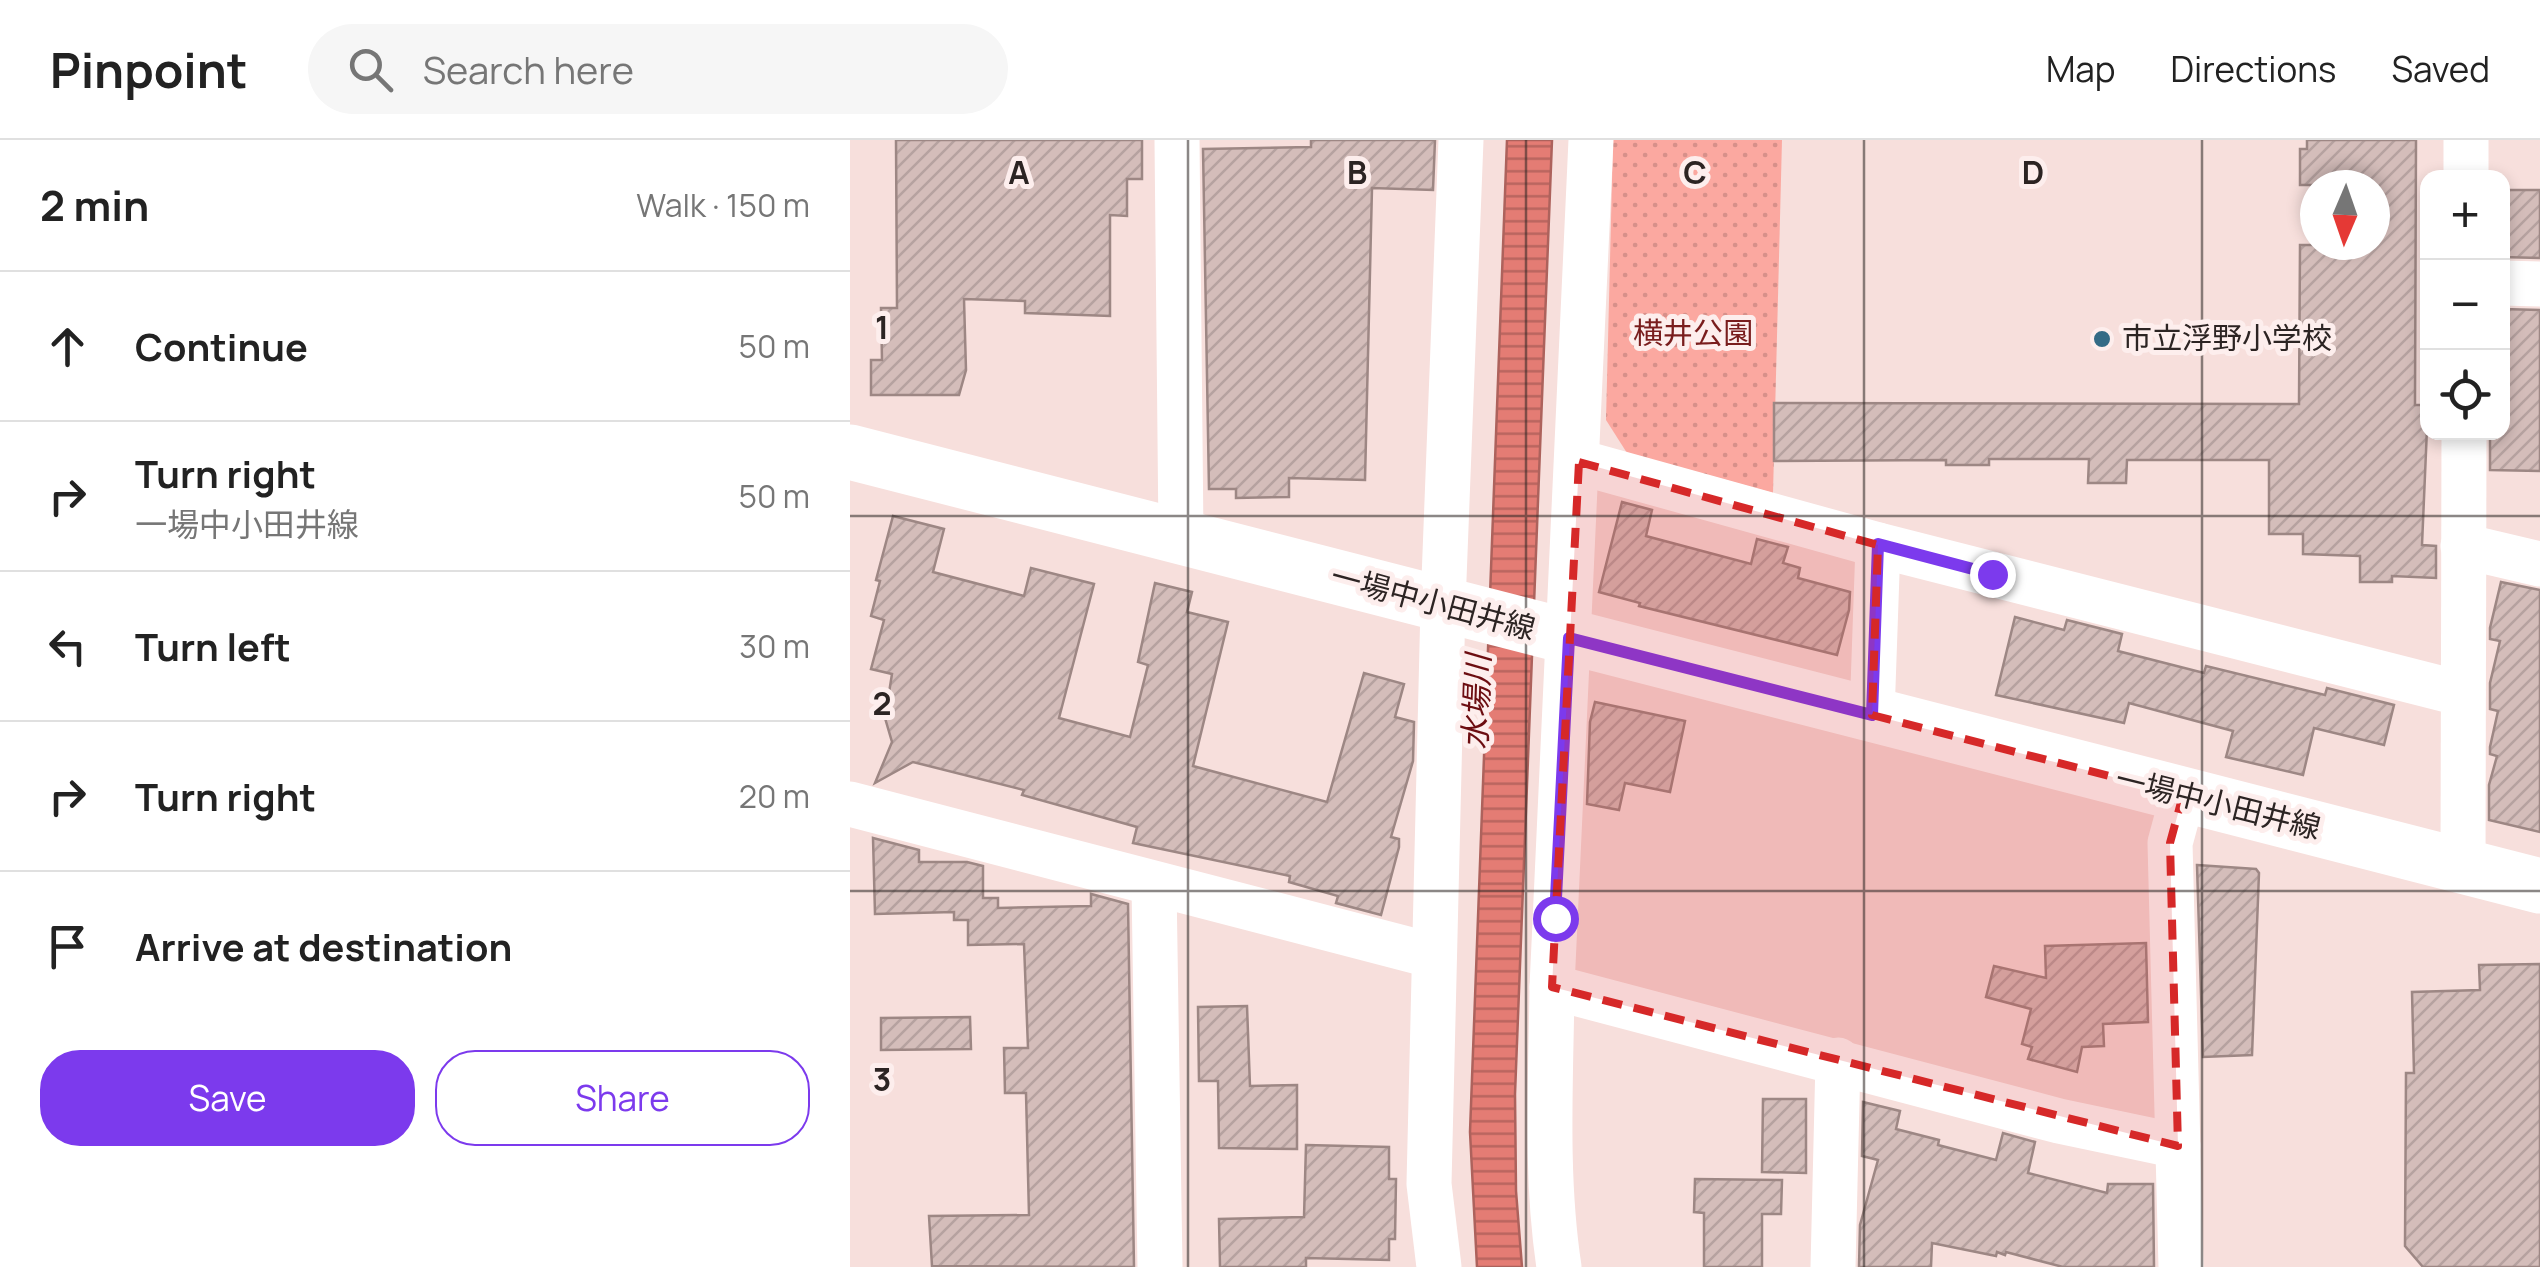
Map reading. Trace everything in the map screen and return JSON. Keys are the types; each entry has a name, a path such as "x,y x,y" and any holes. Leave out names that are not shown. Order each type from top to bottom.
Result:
{"main road":[{"name":"一場中小田井線","path":"850,452 2540,886"}],"street":[{"path":"1177,140 1181,537"},
{"path":"1440,1267 1429,1184 1434,956 1451,608 1461,140"},
{"path":"1559,1267 1554,1239 1550,1112 1556,635 1578,462 1591,140"},
{"path":"2466,140 2466,170"},
{"path":"2510,284 2540,284"},
{"path":"2463,866 2464,440"},
{"path":"1578,462 1878,544 2463,694"},
{"path":"1872,715 1878,544"},
{"path":"2463,546 2540,564"},
{"path":"2181,1267 2170,843 2182,794"},
{"path":"850,804 1434,956"},
{"path":"1154,885 1160,1267"},
{"path":"1552,987 2060,1121 2178,1146"},
{"path":"1833,1267 1838,1060"}],"highlighted area":[{"path":"1579,462 1878,545 1872,715 2183,795 2170,843 2178,1146 1552,987"}],"green space":[{"name":"横井公園","path":"1613,140 1782,140 1773,493 1627,453 1606,420"}],"shaded area":[{"path":"1507,140 1552,140 1515,1094 1522,1267 1477,1267 1470,1132"}],"building":[{"path":"896,140 1142,140 1142,179 1127,179 1127,216 1110,215 1110,316 1025,313 1025,301 964,299 966,370 959,395 871,395 871,360 882,360 881,308 897,308"},
{"path":"1311,140 1435,140 1433,190 1372,188 1365,480 1289,478 1289,497 1236,498 1236,489 1209,489 1203,149 1311,147"},
{"path":"2307,140 2416,140 2415,405 2420,405 2420,440 2426,440 2422,545 2436,546 2436,578 2392,576 2392,582 2360,582 2360,556 2303,554 2303,534 2269,534 2269,460 2127,460 2126,483 2088,483 2089,459 1989,459 1989,465 1946,465 1946,460 1774,461 1774,403 2299,404 2300,245 2300,260 2390,260 2390,170 2300,170 2300,149 2307,149"},
{"path":"2510,190 2540,190 2540,258 2510,257"},
{"path":"2510,309 2540,310 2540,471 2490,470 2490,440 2510,440"},
{"path":"1622,502 1652,510 1646,536 1751,564 1757,539 1788,547 1783,563 1800,568 1798,578 1850,592 1837,655 1639,606 1640,603 1599,592"},
{"path":"893,516 944,529 933,572 1024,596 1031,568 1094,584 1059,718 1130,737 1148,665 1138,662 1155,583 1192,592 1187,612 1228,622 1193,766 1327,802 1364,673 1404,684 1395,717 1414,722 1413,761 1391,837 1399,839 1399,847 1381,915 1336,903 1338,896 1289,882 1290,876 1133,843 1137,827 1022,795 1024,790 913,762 875,783 892,742 885,718 892,674 871,669 884,620 871,616"},
{"path":"2501,582 2540,590 2540,832 2489,820 2489,785 2497,756 2490,754 2490,747 2498,711 2490,709 2490,683 2500,641 2490,639 2490,628"},
{"path":"2015,617 2064,630 2067,620 2122,634 2118,651 2204,673 2206,666 2325,695 2327,688 2394,705 2384,745 2314,728 2303,775 2226,757 2233,731 2129,703 2124,723 1996,695"},
{"path":"1595,702 1685,721 1670,792 1625,783 1619,810 1587,804 1590,722"},
{"path":"873,838 919,850 919,862 983,866 983,898 998,898 998,908 1091,906 1091,894 1128,904 1134,1267 932,1266 929,1216 1029,1215 1026,1093 1005,1093 1004,1048 1028,1048 1024,944 968,945 968,920 954,920 954,912 875,914"},
{"path":"2197,865 2256,869 2259,873 2252,1055 2203,1057"},
{"path":"2146,943 2148,1022 2103,1024 2104,1046 2082,1047 2077,1072 2028,1059 2032,1047 2022,1044 2031,1009 1986,997 1994,966 2046,978 2045,946"},
{"path":"2540,964 2540,1267 2423,1267 2405,1246 2406,1073 2414,1073 2412,992 2480,990 2479,965"},
{"path":"1247,1006 1250,1086 1297,1085 1297,1149 1219,1148 1218,1081 1199,1081 1198,1007"},
{"path":"970,1017 971,1049 881,1050 881,1018"},
{"path":"1763,1099 1806,1099 1806,1173 1762,1172"},
{"path":"1863,1102 1900,1111 1896,1129 1996,1160 2003,1133 2035,1142 2028,1173 2107,1193 2108,1184 2153,1184 2154,1267 2063,1267 2006,1252 1997,1252 1996,1256 1932,1243 1931,1267 1859,1267 1860,1225 1878,1160 1862,1156"},
{"path":"1306,1145 1389,1147 1389,1179 1396,1179 1395,1239 1389,1239 1389,1260 1306,1258 1306,1267 1220,1267 1219,1219 1304,1217"},
{"path":"1695,1179 1782,1180 1781,1214 1762,1214 1762,1267 1704,1267 1704,1213 1694,1212"}],"place":[{"name":"市立浮野小学校","path":"2102,339"}],"route":[{"path":"1555,918 1569,638 1872,715 1878,544 1992,574"}],"water label":[{"name":"水場川","path":"1477,702"}]}
